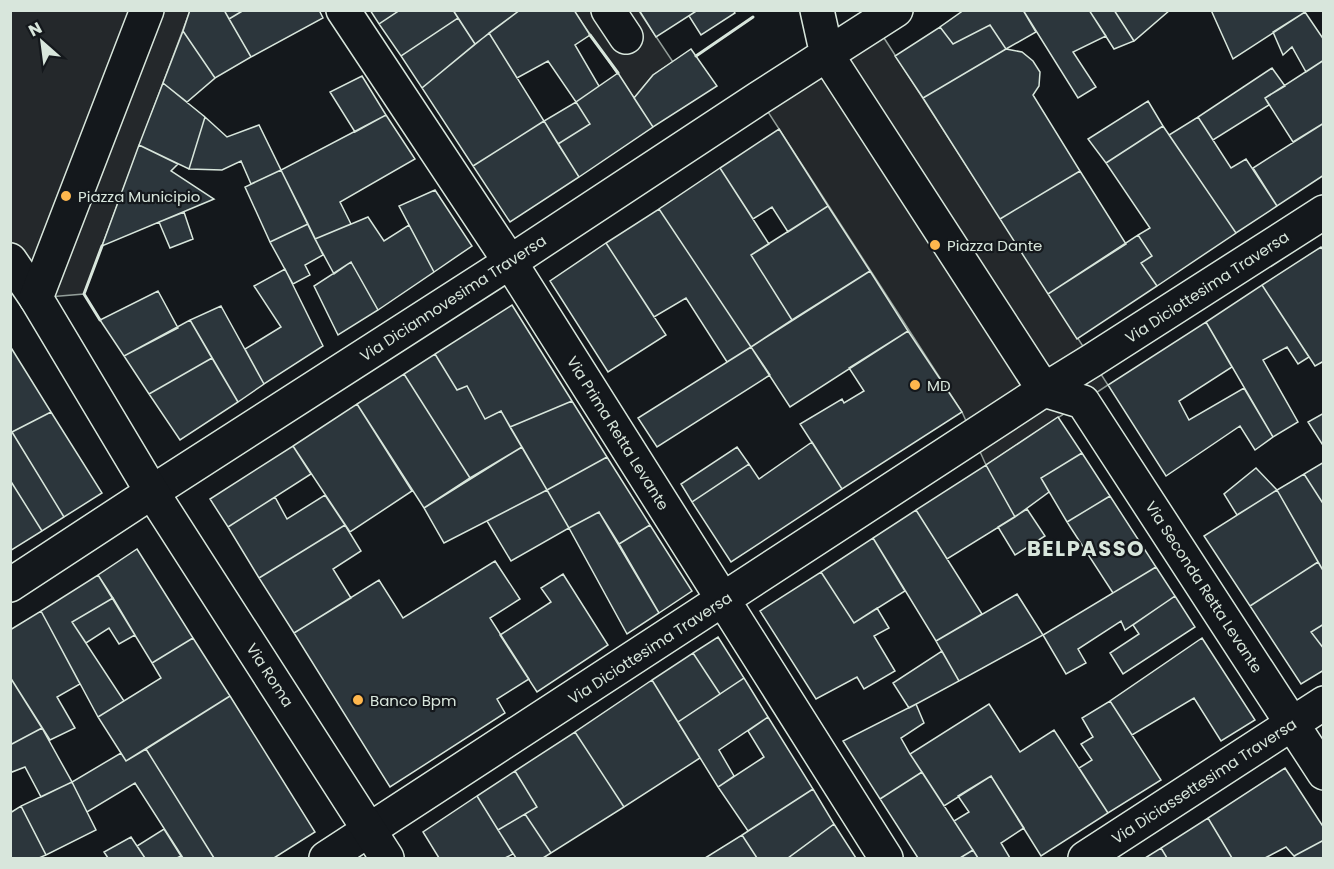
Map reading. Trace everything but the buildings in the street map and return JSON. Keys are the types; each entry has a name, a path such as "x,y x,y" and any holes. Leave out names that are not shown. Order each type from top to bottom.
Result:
{"street":[{"path":"36,298 147,10"},
{"name":"Via Prima Retta Levante","path":"343,10 510,262 886,858"},
{"path":"608,10 626,37"},
{"path":"817,10 827,55 1044,390"},
{"name":"Via Diciannovesima Traversa","path":"10,585 896,10"},
{"name":"Via Diciottesima Traversa","path":"326,858 1044,390 1323,212"},
{"name":"Via Roma","path":"10,260 36,298 152,492 387,858"},
{"name":"Via Seconda Retta Levante","path":"1044,390 1083,402 1323,773"},
{"name":"Via Diciassettesima Traversa","path":"1085,858 1323,703"}],"shaded area":[{"name":"Piazza Municipio","path":"10,11 190,11 84,294 36,298 11,286"},
{"path":"574,11 639,11 673,62 653,75 634,98"},
{"name":"Piazza Dante","path":"875,24 1108,385 986,465 962,412 759,98"}],"wall":[{"path":"696,56 753,17"},
{"path":"590,35 618,73"},
{"path":"100,320 84,294 102,246"}],"place":[{"name":"Piazza Municipio","path":"66,196"},
{"name":"Piazza Dante","path":"935,245"},
{"name":"MD","path":"915,385"},
{"name":"Banco Bpm","path":"358,700"}],"district":[{"name":"BELPASSO","path":"1086,548"}]}
